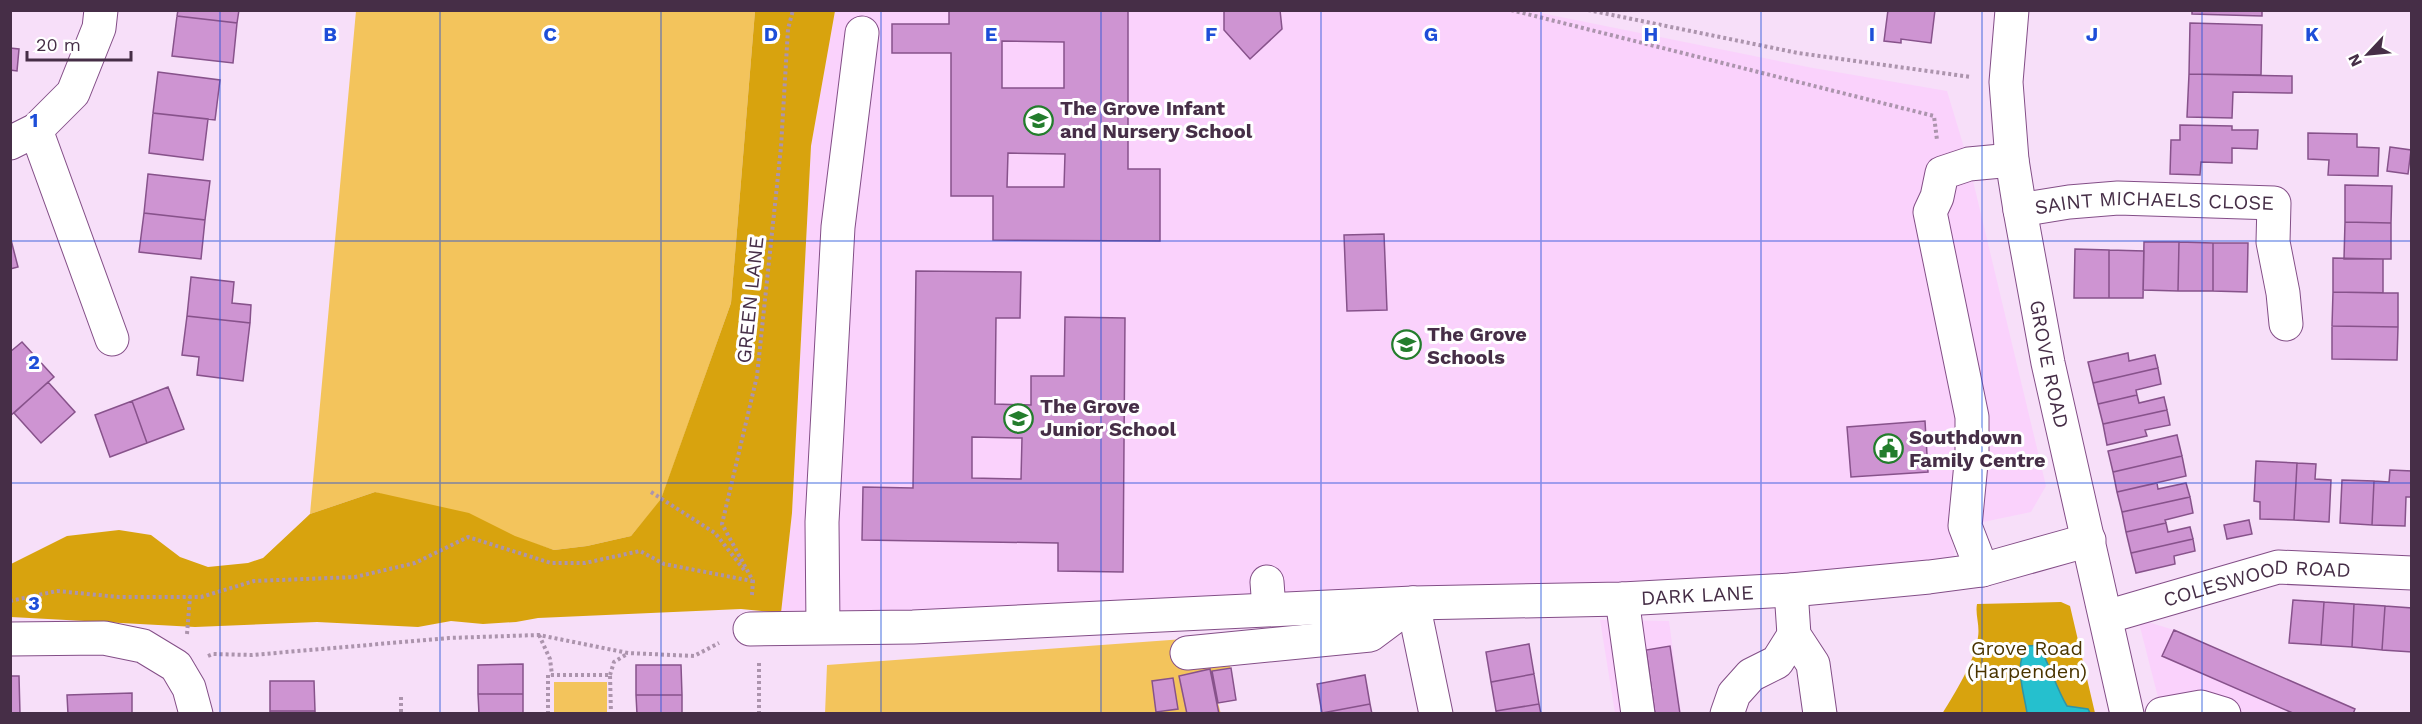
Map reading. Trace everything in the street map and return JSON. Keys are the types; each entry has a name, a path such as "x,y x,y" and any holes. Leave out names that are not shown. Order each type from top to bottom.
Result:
{"street":[{"path":"101,10 99,28 73,93 23,136 112,339"},
{"name":"GROVE ROAD","path":"2012,10 2006,82 2012,160 2020,210 2048,363 2127,714"},
{"path":"822,627 822,522 838,227 862,33"},
{"path":"1982,570 1965,526 1972,453 1972,417 1930,212 1937,197 1942,173 1969,164 2012,160"},
{"name":"SAINT MICHAELS CLOSE","path":"2020,210 2069,202 2118,198 2274,203 2273,242 2283,293 2286,324"},
{"name":"DARK LANE","path":"750,628 913,627 1268,596 1413,603 1622,599 1791,590 1982,570 2089,540"},
{"name":"COLESWOOD ROAD","path":"2106,617 2278,567 2412,573"},
{"path":"1791,590 1794,634 1813,664 1820,714"},
{"path":"1622,599 1638,714"},
{"path":"1187,653 1370,635 1413,603 1436,714"},
{"path":"1727,714 1734,693 1751,675 1777,662 1794,634"},
{"path":"10,639 104,638 143,646 186,663 189,688 196,714"},
{"path":"2162,714 2201,706 2224,714"}],"path":[{"name":"GREEN LANE","path":"753,581 722,524 758,376 781,147 788,29 793,10"},
{"path":"1511,10 1934,117 1942,173"},
{"path":"1588,10 1798,52 2006,82"},
{"path":"651,492 715,533 753,581"},
{"path":"10,601 57,591 119,597 201,597 254,581 355,577 415,563 468,537 550,563 585,563 640,551 664,564 753,581"},
{"path":"190,597 186,663 213,654 252,655 448,638 539,635 628,653 694,656 750,628"},
{"path":"539,635 550,659 552,675"},
{"path":"610,714 610,675 614,662 628,653"},
{"path":"759,660 759,714"},
{"path":"548,714 548,675 610,675"},
{"path":"401,696 401,714"}],"shaded area":[{"path":"356,11 755,11 731,303 661,500 631,536 587,546 554,550 375,492 310,514"},
{"name":"The Grove Schools","path":"835,11 1531,11 1813,68 1947,91 1969,164 2046,486 2031,512 1950,529 1955,557 1801,578 1112,608 781,613 792,513 811,146"},
{"path":"2138,619 2174,630 2355,709 2354,713 2174,714 2161,709"},
{"path":"1600,620 1669,621 1681,713 1615,713"},
{"path":"1225,636 1236,700 1218,703 1221,714 825,714 827,665"},
{"path":"554,682 607,682 607,713 554,713"}],"green space":[{"path":"755,11 835,11 811,146 792,513 781,613 741,609 538,618 483,624 451,621 418,627 317,622 195,627 11,617 11,564 67,536 119,530 151,535 180,557 208,567 248,563 263,558 310,514 375,492 469,513 515,536 554,550 587,546 631,536 661,499 731,303"},
{"name":"Grove Road (Harpenden)","path":"2061,602 2070,606 2095,713 1942,714 1964,677 1973,656 1978,633 1977,604"}],"water":[{"path":"2038,645 2067,706 2088,709 2090,713 2027,713 2021,678 2021,661 2028,646"}],"building":[{"path":"178,10 239,10 237,23 177,16"},
{"name":"The Grove Infant and Nursery School","path":"949,10 1128,10 1128,169 1160,169 1160,241 993,240 993,196 951,196 951,53 892,53 892,24 949,24","holes":["1002,41 1064,42 1064,88 1002,88","1008,153 1065,154 1064,187 1007,187"]},
{"path":"1224,10 1280,10 1282,29 1250,59 1224,30"},
{"path":"1888,10 1935,10 1931,43 1901,39 1901,43 1884,41"},
{"path":"2192,10 2262,10 2262,16 2192,14"},
{"path":"177,16 237,23 233,63 172,56"},
{"path":"2190,23 2262,25 2261,75 2189,74"},
{"path":"10,48 19,49 17,71 10,70"},
{"path":"158,72 220,80 215,120 153,113"},
{"path":"2189,74 2292,76 2292,93 2233,92 2232,118 2187,117"},
{"path":"153,113 208,119 203,160 149,153"},
{"path":"2180,125 2232,126 2232,130 2258,130 2257,149 2232,148 2232,163 2201,162 2200,175 2170,174 2171,140 2180,140"},
{"path":"2308,133 2357,134 2357,147 2379,148 2378,176 2328,175 2329,160 2308,159"},
{"path":"2390,147 2411,150 2408,174 2387,171"},
{"path":"148,174 210,181 205,220 144,213"},
{"path":"2345,185 2392,186 2391,223 2345,222"},
{"path":"144,213 205,220 201,259 139,252"},
{"path":"2345,222 2391,223 2391,259 2344,259"},
{"path":"1384,234 1387,310 1347,311 1344,235"},
{"path":"10,236 18,267 10,269"},
{"path":"2144,242 2179,242 2178,291 2143,290"},
{"path":"2179,242 2213,243 2213,291 2178,291"},
{"path":"2213,243 2248,243 2247,292 2213,291"},
{"path":"2075,249 2109,250 2109,298 2074,298"},
{"path":"2109,250 2144,251 2143,298 2109,298"},
{"path":"2333,258 2383,259 2383,293 2333,292"},
{"name":"The Grove Junior School","path":"916,271 1021,272 1020,318 996,318 995,404 1031,405 1031,376 1064,376 1065,317 1125,318 1123,572 1058,571 1058,543 862,540 863,487 913,488","holes":["972,437 1022,438 1021,479 972,478"]},
{"path":"191,277 234,282 232,303 251,305 250,323 187,316"},
{"path":"2333,292 2398,293 2398,327 2332,326"},
{"path":"187,316 250,323 243,381 197,375 199,357 182,355"},
{"path":"2332,326 2398,327 2397,360 2332,359"},
{"path":"22,342 54,377 10,416 10,352"},
{"path":"2128,353 2129,361 2155,355 2158,368 2093,383 2088,362"},
{"path":"2158,368 2161,384 2136,390 2137,395 2098,404 2093,383"},
{"path":"48,382 75,412 41,443 14,413"},
{"path":"168,387 184,429 147,443 132,401"},
{"path":"2137,395 2139,403 2164,397 2167,410 2103,424 2098,404"},
{"path":"132,401 147,443 110,457 95,415"},
{"path":"2167,410 2170,425 2145,430 2147,436 2107,445 2103,424"},
{"name":"Southdown Family Centre","path":"1925,421 1928,472 1851,477 1847,427"},
{"path":"2177,435 2182,456 2113,472 2108,451"},
{"path":"2182,456 2186,476 2117,492 2113,472"},
{"path":"2256,461 2297,463 2294,520 2260,519 2260,502 2254,501"},
{"path":"2297,463 2316,464 2315,479 2331,480 2329,522 2294,520"},
{"path":"2390,470 2412,471 2412,497 2406,497 2405,526 2372,525 2374,481 2389,482"},
{"path":"2342,480 2374,481 2372,525 2340,523"},
{"path":"2157,483 2158,489 2186,483 2190,497 2122,512 2117,492"},
{"path":"2190,497 2193,513 2165,520 2166,523 2126,532 2122,512"},
{"path":"2249,520 2252,534 2227,539 2224,525"},
{"path":"2166,523 2168,532 2190,527 2193,539 2131,553 2126,532"},
{"path":"2193,539 2195,551 2174,556 2175,564 2136,573 2131,553"},
{"path":"2293,600 2324,602 2321,645 2289,643"},
{"path":"2324,602 2354,604 2352,647 2321,645"},
{"path":"2354,604 2385,606 2382,650 2352,647"},
{"path":"2385,606 2412,608 2412,652 2382,650"},
{"path":"2174,630 2355,709 2353,714 2295,714 2162,656"},
{"path":"1529,644 1534,674 1491,682 1486,652"},
{"path":"1670,646 1680,714 1655,714 1646,650"},
{"path":"523,664 523,694 478,694 478,665"},
{"path":"636,665 681,665 682,695 636,695"},
{"path":"1231,668 1236,700 1218,703 1212,671"},
{"path":"1210,669 1219,714 1187,714 1179,676"},
{"path":"1534,674 1539,704 1496,711 1491,682"},
{"path":"1365,675 1370,704 1322,713 1317,684"},
{"path":"10,676 19,676 20,714 10,714"},
{"path":"1173,678 1178,709 1156,712 1152,681"},
{"path":"270,681 314,681 315,711 270,711"},
{"path":"132,693 132,714 68,714 67,695"},
{"path":"478,694 523,694 523,714 479,714"},
{"path":"636,695 682,695 682,714 637,714"},
{"path":"1370,704 1372,714 1322,713"},
{"path":"1539,704 1541,714 1497,714 1496,711"},
{"path":"270,711 315,711 315,714 270,714"}],"place":[{"name":"The Grove Infant and Nursery School","path":"1039,120"},
{"name":"The Grove Schools","path":"1406,345"},
{"name":"The Grove Junior School","path":"1019,418"},
{"name":"Southdown Family Centre","path":"1888,449"}]}
